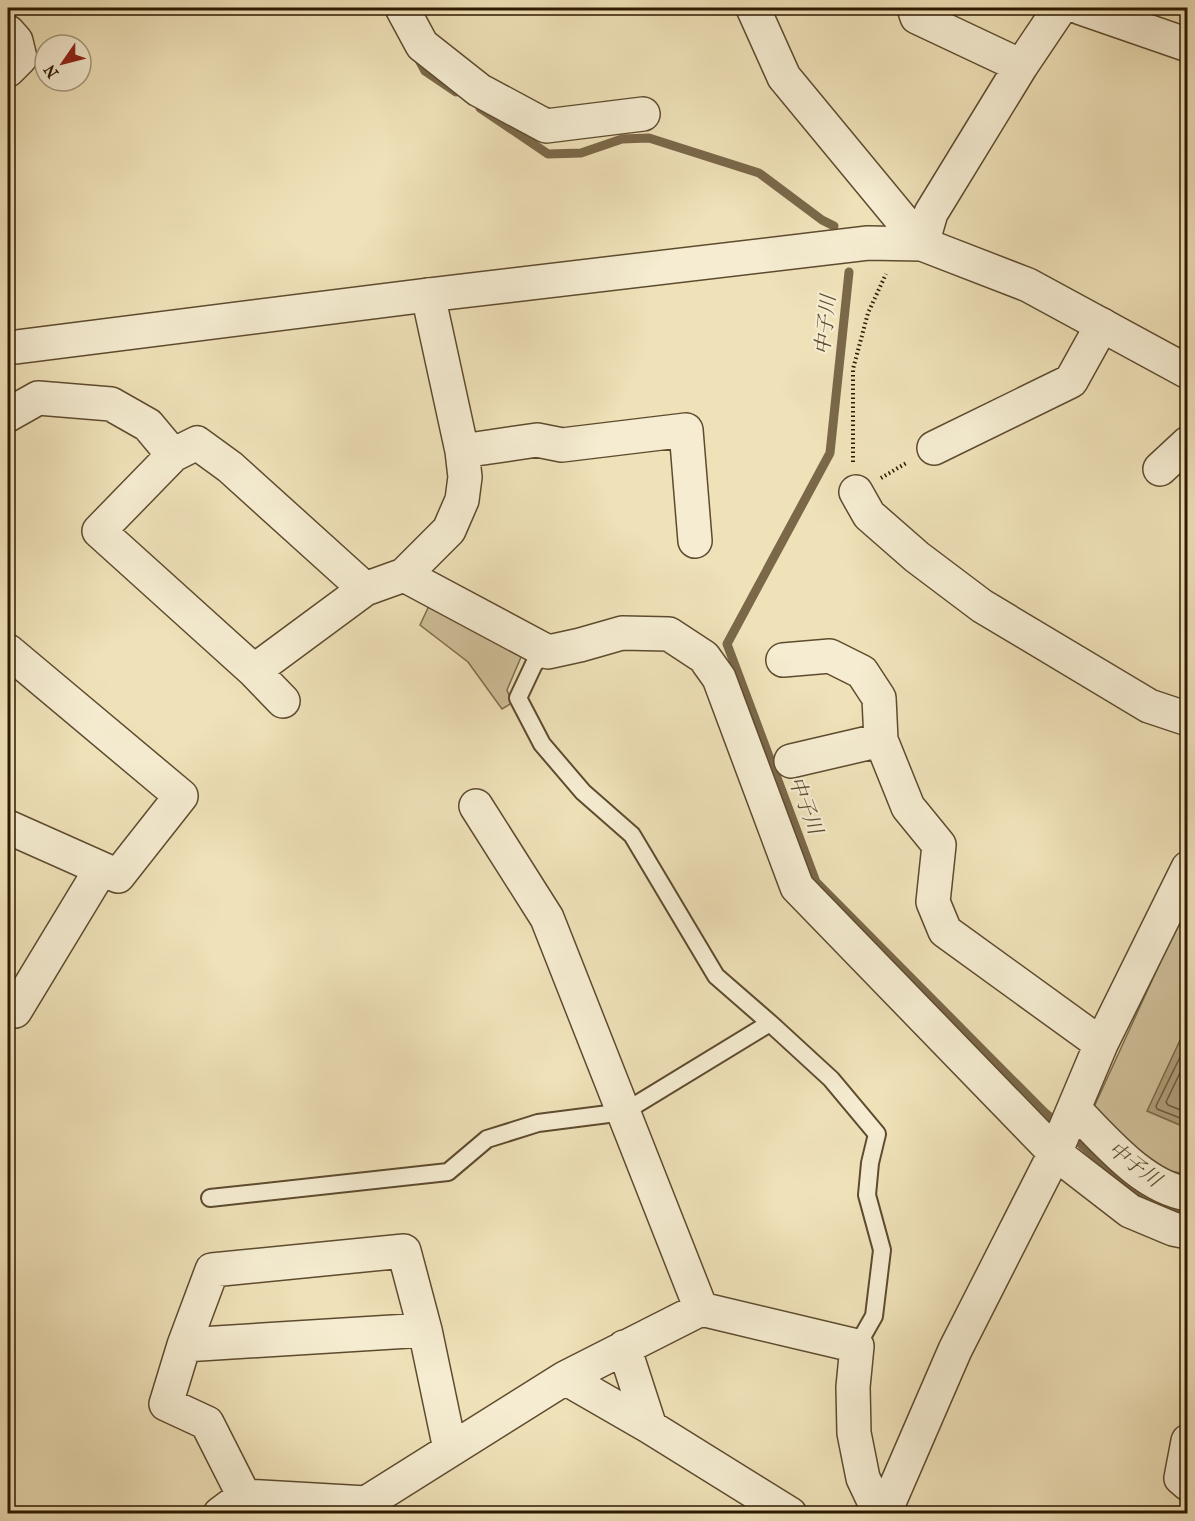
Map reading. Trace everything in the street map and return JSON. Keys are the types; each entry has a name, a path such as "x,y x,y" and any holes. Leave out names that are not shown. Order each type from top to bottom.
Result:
{"street":[{"path":"402,8 422,45 479,90 546,126 643,114"},
{"path":"753,8 784,77 911,244"},
{"path":"914,8 917,17 1021,66"},
{"path":"911,244 1021,66 1060,8"},
{"path":"1081,8 1188,45"},
{"path":"8,32 16,41 20,58 8,70"},
{"path":"8,348 868,243 911,244 1028,285 1188,372"},
{"path":"254,671 365,589 404,574 449,530 462,500 465,477 462,451 428,295"},
{"path":"934,448 1071,381 1102,325"},
{"path":"8,415 38,398 111,404 148,425 173,455"},
{"path":"462,451 537,440 562,445 686,430 695,541"},
{"path":"283,701 254,671 99,531 173,455 197,443 230,467 365,589"},
{"path":"1160,469 1188,443"},
{"path":"856,492 869,514 917,557 982,606 1149,706 1188,719"},
{"path":"404,574 548,652 622,633 669,634 704,657 719,678 797,887 1064,1130 1130,1211 1173,1229 1188,1232"},
{"path":"8,651 181,796 118,876 8,828"},
{"path":"783,660 830,656 862,672 879,698 881,740 908,807 939,845 933,902 945,932 1101,1044"},
{"path":"791,761 881,740"},
{"path":"476,806 547,918 701,1309"},
{"path":"882,1514 955,1350 1064,1130 1101,1044 1188,868"},
{"path":"19,1015 101,869"},
{"path":"1064,1130 1110,1145 1152,1182 1188,1194"},
{"path":"450,1449 404,1251 212,1270 184,1345 166,1404 207,1423 232,1505 366,1503 565,1378 701,1309 857,1346 853,1387 854,1433 863,1478 882,1514"},
{"path":"184,1345 424,1330"},
{"path":"624,1347 650,1427"},
{"path":"565,1378 650,1427 790,1514"},
{"path":"1188,1441 1181,1478 1188,1484"}],"lane":[{"path":"548,652 534,664 518,698 542,744 583,792 632,835 716,976 831,1079 878,1134 870,1163 867,1195 882,1250 874,1316 857,1346"},
{"path":"210,1198 448,1172 487,1139 538,1123 624,1112 770,1023"}],"path":[{"path":"911,244 868,313 853,369 852,447 856,492 934,448"}],"shaded area":[{"path":"434,595 524,650 507,690 512,703 502,709 468,662 420,625"},
{"path":"1187,904 1187,1174 1164,1170 1116,1137 1094,1107"}],"water":[{"path":"1187,1035 1187,1128 1147,1111 1181,1038"}],"waterway":[{"name":"中子川","path":"418,58 425,71 456,92"},
{"name":"中子川","path":"480,108 548,154 581,153 622,139 649,138 759,173 822,220 834,226"},
{"name":"中子川","path":"849,272 830,453 727,644 816,882 1044,1112 1133,1189 1166,1208 1188,1211"}]}
